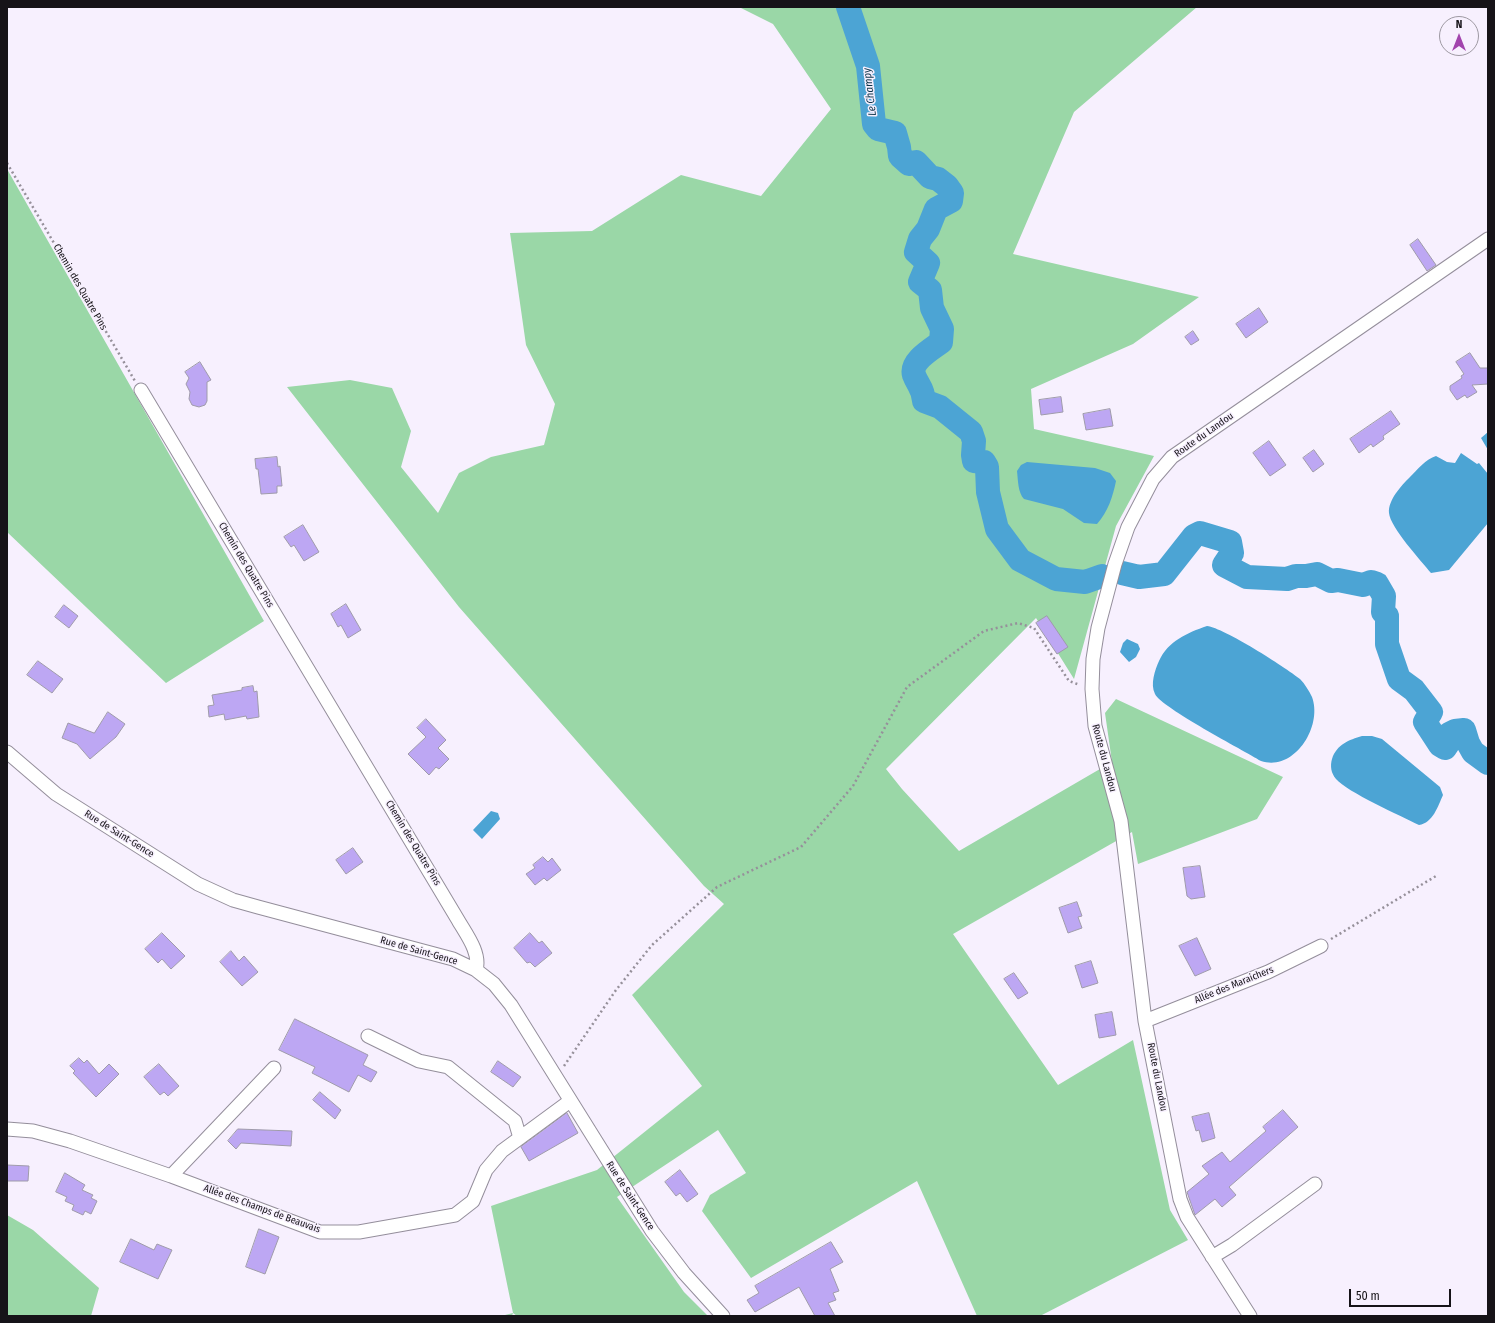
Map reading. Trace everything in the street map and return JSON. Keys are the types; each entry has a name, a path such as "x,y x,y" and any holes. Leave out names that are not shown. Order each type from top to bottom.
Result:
{"street":[{"name":"Route du Landou","path":"1250,1316 1187,1217 1180,1199 1146,1021 1121,821 1095,726 1092,689 1093,659 1098,628 1115,564 1128,528 1153,479 1167,462 1179,452 1488,239"},
{"name":"Chemin des Quatre Pins","path":"140,390 458,920 474,948 477,965 476,970"},
{"name":"Rue de Saint-Gence","path":"7,752 56,794 198,884 233,900 453,959 476,970 494,984 511,1005 652,1231 684,1273 722,1316"},
{"name":"Allée des Maraichers","path":"1146,1021 1268,972 1321,946"},
{"path":"368,1036 419,1061 448,1067 515,1121 520,1138"},
{"path":"171,1176 274,1068"},
{"name":"Allée des Champs de Beauvais","path":"7,1129 33,1131 70,1141 171,1176 320,1232 359,1232 454,1215 473,1201 486,1170 502,1151 570,1101"},
{"path":"1212,1257 1315,1184"}],"path":[{"name":"Chemin des Quatre Pins","path":"7,163 140,390"},
{"path":"557,1077 616,990 652,945 717,887 801,847 853,786 907,687 984,631 1018,623 1034,628 1069,680 1092,689"},
{"path":"1321,946 1436,876"}],"green space":[{"path":"739,7 1197,7 1074,112 1013,254 1199,297 1133,344 1031,389 1034,429 1154,456 1116,526 1074,679 1036,618 886,769 902,789 959,851 1112,762 1105,713 1116,699 1283,777 1257,819 1138,864 1132,832 953,934 1058,1085 1133,1040 1170,1210 1188,1240 1040,1316 977,1316 917,1181 751,1278 702,1211 710,1195 746,1173 718,1130 617,1197 684,1292 708,1316 517,1316 513,1313 491,1206 597,1170 702,1086 632,995 724,904 704,886 459,607 287,387 350,380 392,388 411,431 401,467 438,513 459,473 491,457 544,445 555,404 526,345 510,233 592,231 681,175 761,196 831,109 773,24"},
{"path":"7,169 264,621 166,683 7,532"},
{"path":"7,1215 33,1230 99,1288 91,1316 7,1316"},
{"path":"513,1313 512,1316 501,1316"}],"water":[{"path":"1488,432 1488,450 1481,438"},
{"path":"1461,453 1477,464 1479,463 1488,474 1488,523 1449,570 1431,573 1400,535 1391,519 1389,508 1399,489 1425,462 1436,456 1447,462 1455,463"},
{"path":"1027,462 1095,468 1110,473 1116,481 1115,487 1107,509 1097,524 1084,523 1063,509 1024,499 1019,490 1017,471 1021,465"},
{"path":"1207,626 1227,633 1240,640 1292,673 1305,685 1312,697 1314,709 1313,721 1309,733 1303,744 1295,753 1284,760 1273,763 1261,761 1172,709 1155,694 1153,686 1157,665 1167,648 1185,635"},
{"path":"1127,639 1138,644 1140,649 1136,657 1129,662 1120,652 1123,643"},
{"path":"1362,736 1372,736 1382,739 1440,787 1443,795 1437,809 1431,818 1424,824 1419,825 1362,797 1336,779 1331,767 1334,754 1344,743"},
{"path":"491,811 498,813 500,819 482,839 473,830"}],"building":[{"path":"1418,239 1436,265 1427,271 1410,245"},
{"path":"1259,308 1268,322 1246,338 1236,324"},
{"path":"1193,331 1199,340 1191,345 1185,337"},
{"path":"1470,353 1480,368 1488,368 1488,384 1472,385 1477,392 1467,398 1465,395 1457,400 1450,390 1450,386 1462,378 1461,376 1464,374 1456,362"},
{"path":"200,362 211,380 207,382 207,401 205,405 199,407 192,405 189,399 190,392 186,384 189,378 185,372"},
{"path":"1061,397 1063,412 1041,415 1039,400"},
{"path":"1110,409 1113,426 1086,430 1083,414"},
{"path":"1391,411 1400,424 1383,436 1384,439 1373,447 1371,444 1359,453 1350,439"},
{"path":"1269,441 1286,465 1270,476 1253,453"},
{"path":"1314,450 1324,464 1313,472 1303,458"},
{"path":"277,457 278,467 280,466 282,486 277,486 277,493 261,494 258,469 256,469 255,459"},
{"path":"303,525 319,552 304,561 294,545 291,547 284,537"},
{"path":"346,604 361,630 348,638 341,625 338,627 331,614"},
{"path":"64,605 78,616 69,628 55,617"},
{"path":"1047,616 1068,647 1057,654 1036,623"},
{"path":"38,661 63,679 52,693 27,675"},
{"path":"253,686 254,692 257,691 259,717 247,719 246,716 225,720 224,714 209,717 208,706 214,705 212,695 242,690 242,688"},
{"path":"108,712 125,724 116,737 90,759 77,744 62,738 68,723 94,733"},
{"path":"426,719 446,740 438,748 449,759 439,769 436,767 429,775 408,754 426,737 417,728"},
{"path":"353,848 363,862 346,874 336,860"},
{"path":"543,857 548,862 552,858 561,870 547,881 544,878 535,885 526,874 535,868 533,865"},
{"path":"1200,866 1205,897 1191,899 1187,896 1183,868"},
{"path":"1077,902 1082,916 1078,917 1082,928 1068,933 1059,908"},
{"path":"162,933 185,956 171,969 162,959 158,963 145,949"},
{"path":"530,933 539,943 542,941 552,953 535,967 530,962 527,963 514,948"},
{"path":"1197,938 1211,969 1195,976 1179,946"},
{"path":"231,951 239,961 244,956 258,972 242,986 220,962"},
{"path":"1091,961 1098,983 1082,988 1075,966"},
{"path":"1014,973 1028,993 1018,999 1004,979"},
{"path":"1112,1012 1116,1035 1099,1038 1095,1015"},
{"path":"295,1019 368,1055 363,1065 377,1072 371,1082 358,1075 349,1092 312,1073 315,1067 279,1050"},
{"path":"79,1058 84,1063 87,1060 99,1074 109,1064 119,1074 96,1097 73,1073 75,1071 70,1066"},
{"path":"498,1061 521,1077 513,1087 491,1072"},
{"path":"159,1064 179,1086 168,1096 164,1092 160,1095 144,1077"},
{"path":"320,1092 341,1110 335,1119 313,1100"},
{"path":"1283,1110 1298,1127 1229,1187 1236,1195 1222,1207 1215,1199 1195,1215 1187,1192 1209,1174 1202,1166 1222,1152 1230,1162 1266,1131 1263,1127"},
{"path":"567,1113 578,1133 529,1161 521,1147"},
{"path":"1209,1113 1215,1138 1202,1142 1199,1130 1196,1131 1192,1117"},
{"path":"238,1129 292,1131 291,1146 241,1143 236,1149 228,1141"},
{"path":"7,1165 29,1166 28,1181 7,1181"},
{"path":"680,1170 698,1194 687,1202 680,1193 676,1196 665,1182"},
{"path":"65,1173 85,1185 82,1190 93,1195 91,1198 97,1201 91,1214 85,1211 83,1215 72,1210 74,1205 65,1201 67,1197 56,1192"},
{"path":"259,1229 279,1237 265,1274 246,1267"},
{"path":"131,1239 154,1250 157,1244 172,1250 158,1279 120,1262"},
{"path":"831,1242 843,1262 830,1269 839,1291 833,1293 836,1300 828,1303 835,1316 815,1316 799,1287 755,1312 747,1300 759,1293 755,1286"}],"waterway":[{"name":"Le Champy","path":"848,7 868,66 874,124 878,129 895,133 900,156 909,164 916,162 930,177 938,179 947,186 952,193 951,201 936,209 928,229 920,239 916,252 928,263 920,282 930,290 932,308 942,329 941,342 927,352 915,365 914,375 923,393 924,401 940,407 971,432 974,441 974,461 984,462 987,467 988,492 997,529 1020,560 1056,579 1085,582 1102,576"},
{"name":"Le Champy","path":"1122,573 1139,577 1164,574 1194,536 1200,533 1230,542 1232,553 1224,565 1247,577 1287,579 1296,576 1317,574 1331,581 1338,580 1363,585 1371,582 1377,584 1384,596 1383,612 1387,616 1387,644 1399,679 1414,690 1431,712 1425,722 1440,745 1445,748 1449,742 1449,734 1455,731 1464,730 1468,743 1473,752 1488,763"}]}
